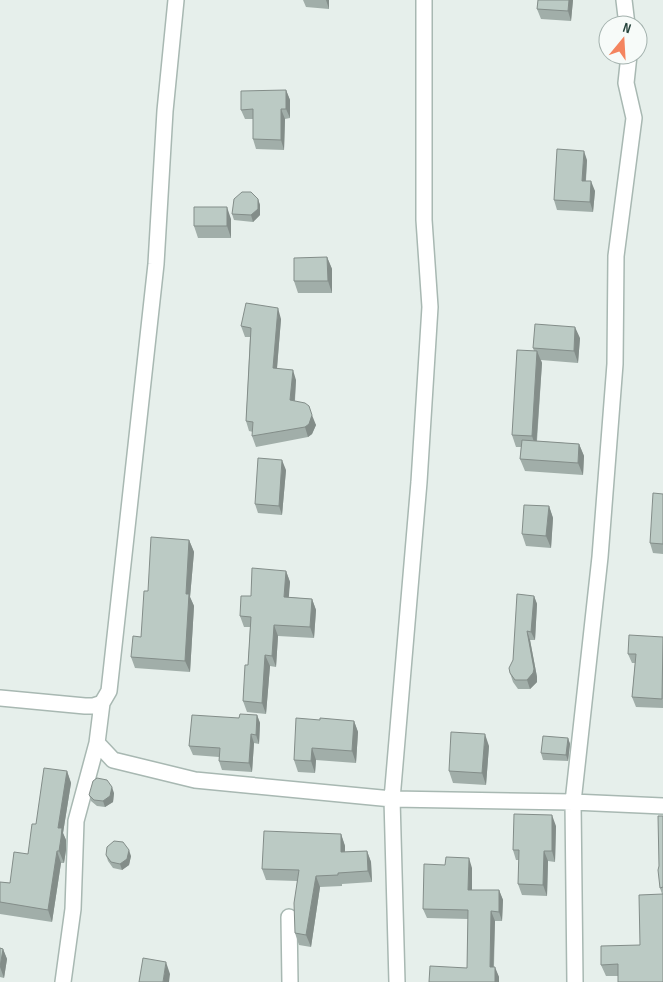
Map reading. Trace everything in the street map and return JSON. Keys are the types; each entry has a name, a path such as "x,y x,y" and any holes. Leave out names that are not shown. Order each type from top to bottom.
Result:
{"street":[{"path":"63,982 73,910 76,821 98,743 102,703 109,691 156,264 166,111 176,0"},
{"path":"398,982 392,799 419,482 430,307 424,220 424,0"},
{"path":"624,0 626,15"},
{"path":"575,982 573,802 600,556 616,364 616,256 634,118 626,83 628,65"},
{"path":"0,698 85,706 102,703"},
{"path":"98,743 113,760 195,780 392,799 573,802 663,806"},
{"path":"289,917 290,982"}],"building":[{"path":"538,0 569,0 568,11 537,9"},
{"path":"286,90 286,109 281,109 281,140 253,139 253,109 241,110 241,91"},
{"path":"557,149 584,151 582,181 591,181 590,202 554,200"},
{"path":"242,192 251,192 258,199 258,209 251,215 232,214 234,199"},
{"path":"194,207 227,207 227,226 194,226"},
{"path":"327,257 328,281 294,281 294,258"},
{"path":"246,303 278,308 273,368 293,370 290,400 305,403 309,406 312,415 309,424 305,427 252,436 253,422 246,421 251,328 241,326"},
{"path":"535,324 575,327 574,351 533,348"},
{"path":"517,350 537,351 532,436 512,435"},
{"path":"522,440 579,444 578,463 520,459"},
{"path":"258,458 282,460 279,506 255,504"},
{"path":"653,493 663,494 663,544 650,543"},
{"path":"524,505 549,506 546,536 522,534"},
{"path":"151,537 189,540 186,594 189,594 185,661 131,657 133,636 141,637 144,591 148,591"},
{"path":"252,568 286,571 284,597 312,599 310,627 274,625 272,656 265,655 262,703 243,701 245,665 248,665 251,617 240,616 241,596 251,596"},
{"path":"517,594 534,596 531,632 527,631 534,669 527,680 515,680 509,668 513,660"},
{"path":"629,635 663,637 662,699 632,697 636,654 628,654"},
{"path":"240,714 257,715 256,735 251,734 249,763 219,761 220,748 189,746 192,715 239,718"},
{"path":"296,718 354,721 352,751 312,748 311,761 294,760"},
{"path":"451,732 485,734 482,773 449,771"},
{"path":"543,736 568,738 566,755 541,753"},
{"path":"44,768 67,771 58,828 62,828 61,838 59,851 57,851 48,910 0,902 0,882 10,883 14,852 28,854 32,824 36,824"},
{"path":"97,778 107,780 112,787 110,796 103,801 94,800 89,795 93,781"},
{"path":"514,814 552,815 552,851 544,851 543,885 518,884 519,850 513,850"},
{"path":"658,816 663,816 663,887 660,888 658,870"},
{"path":"264,831 341,834 341,852 367,851 368,871 316,876 306,935 295,933 294,903 299,870 262,869"},
{"path":"114,841 123,842 129,850 127,859 120,864 111,862 106,855 107,847"},
{"path":"446,857 469,858 468,890 499,890 499,912 491,911 490,967 495,967 495,982 429,982 430,966 467,968 468,910 423,909 424,864 445,865"},
{"path":"663,894 663,982 618,982 618,964 601,965 601,946 640,945 639,895"},
{"path":"0,948 3,949 0,967"},
{"path":"143,958 166,962 163,982 139,982"}]}
